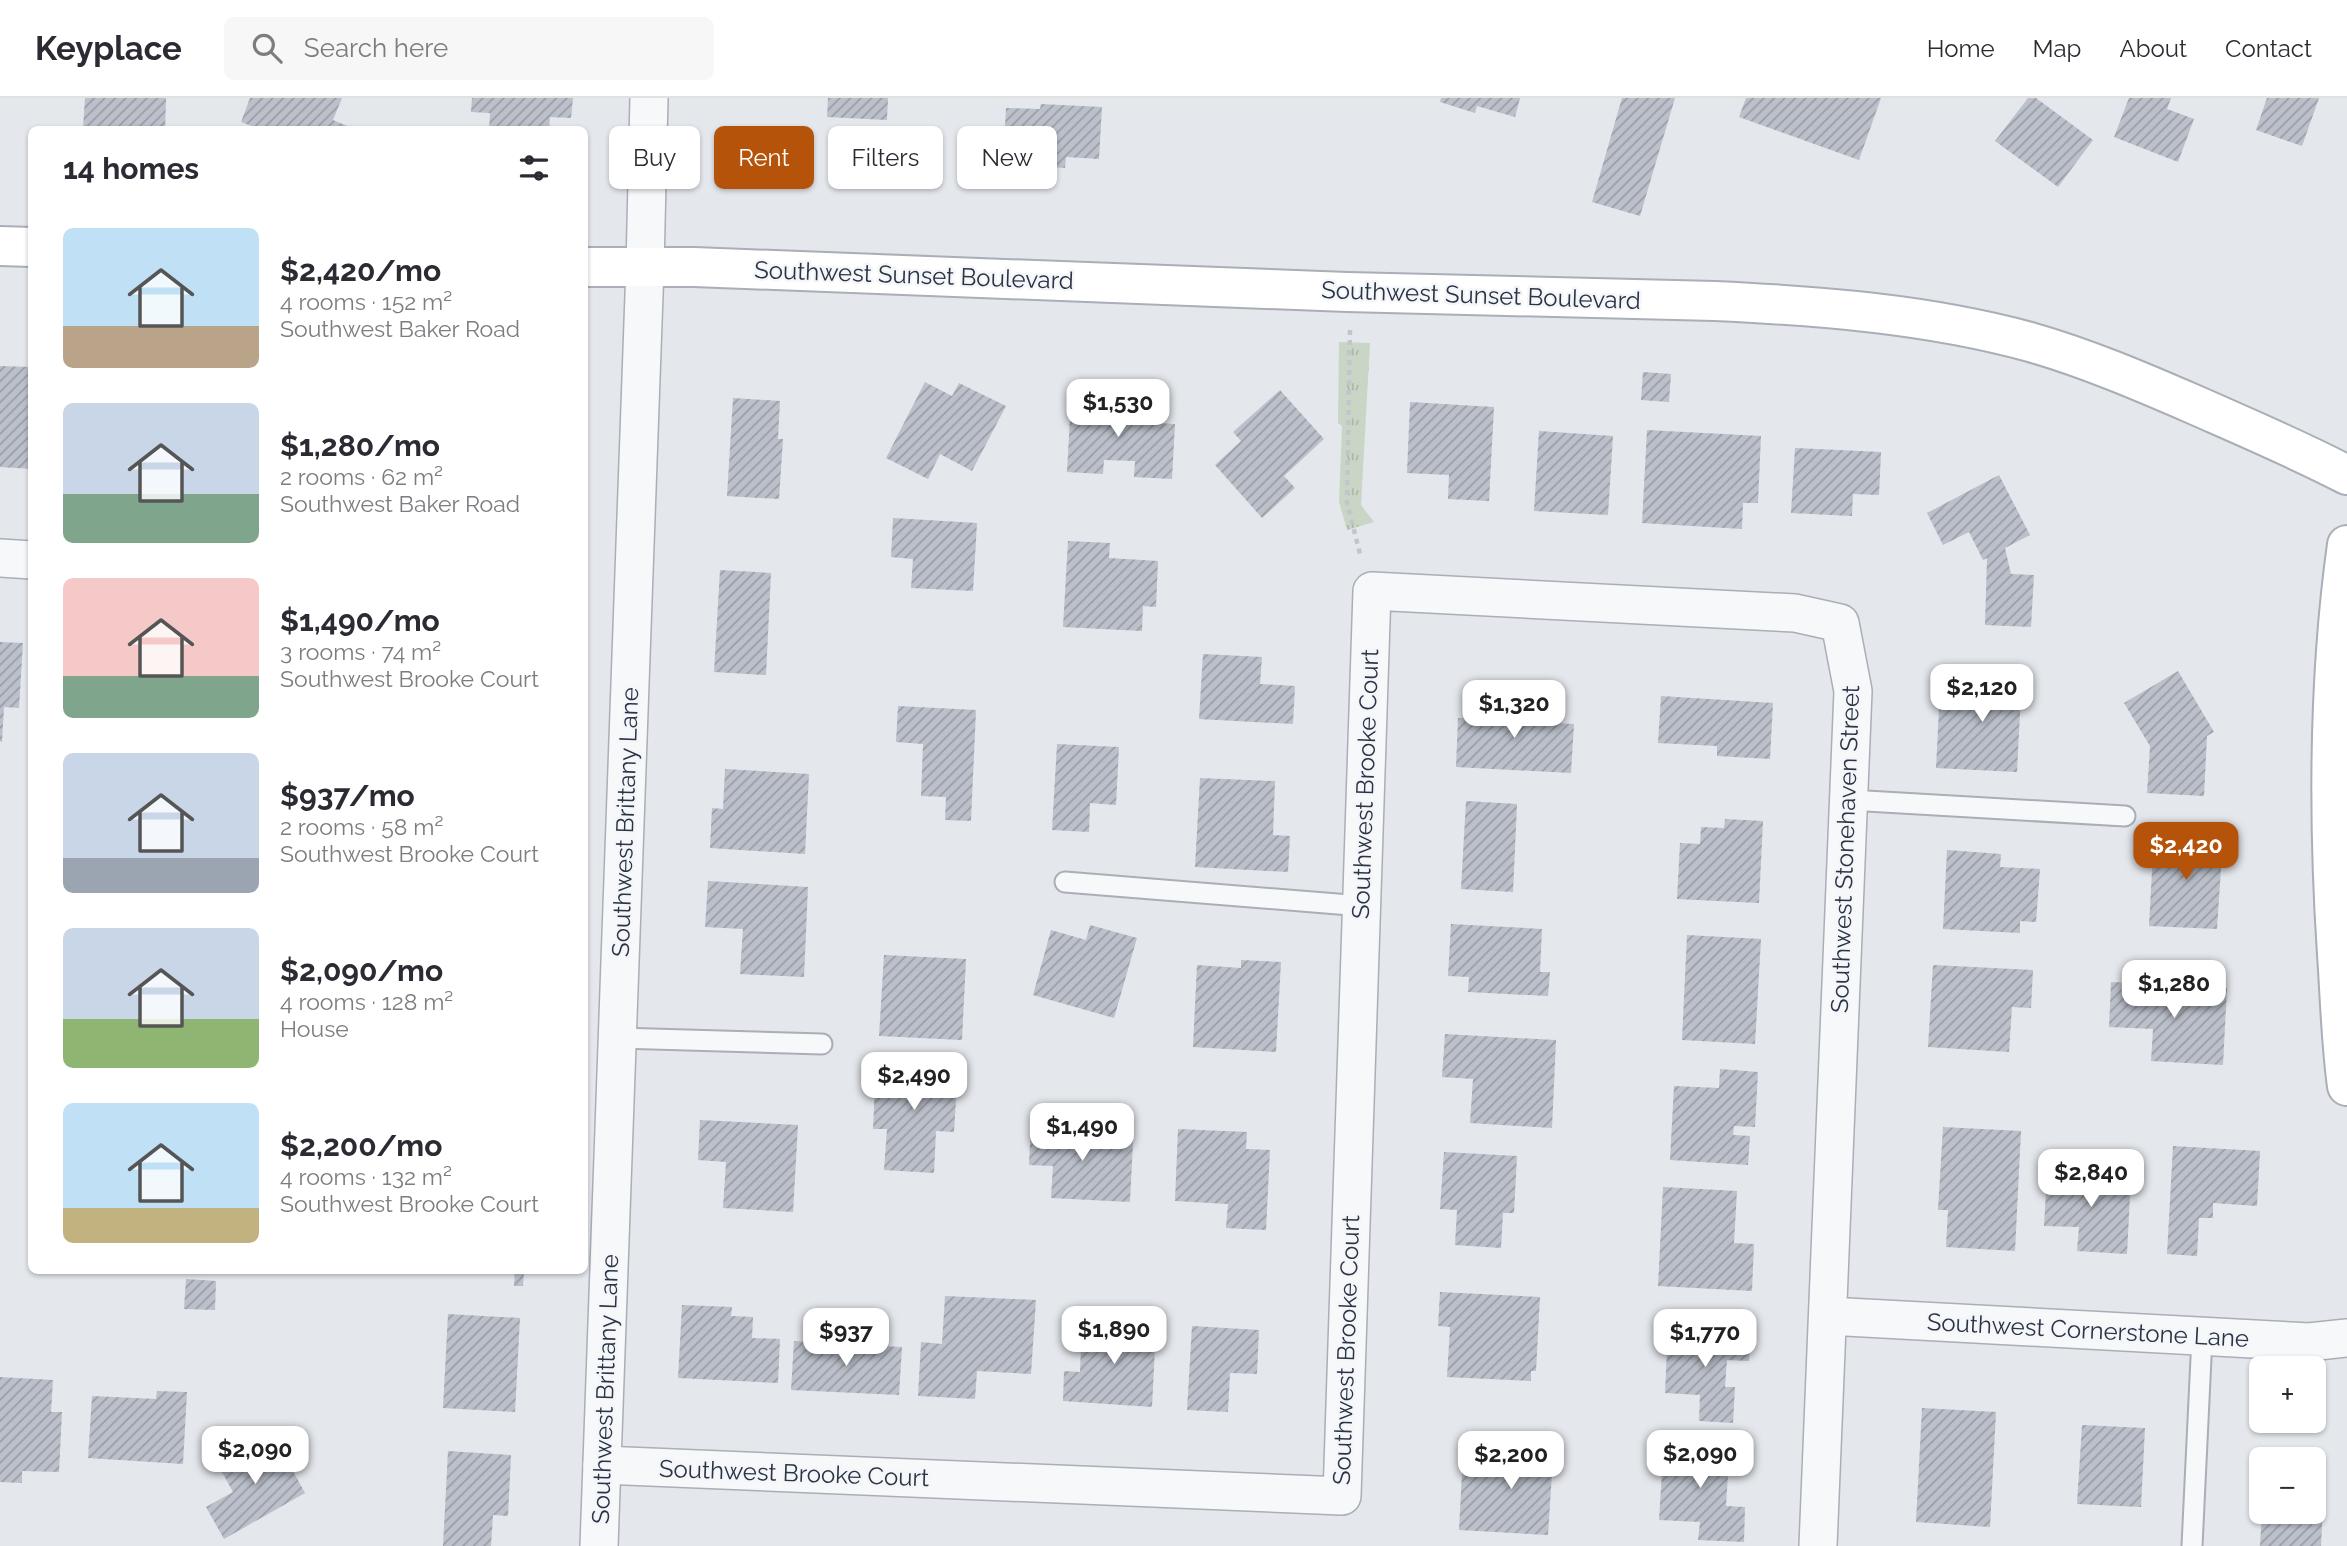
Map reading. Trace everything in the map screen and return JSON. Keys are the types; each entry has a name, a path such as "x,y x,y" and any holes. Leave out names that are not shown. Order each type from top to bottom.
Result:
{"main road":[{"path":"0,246 28,247"},
{"name":"Southwest Sunset Boulevard","path":"588,267 694,267 1347,292 1775,304 1936,323 2029,342 2085,360 2281,442 2347,475"},
{"path":"2347,545 2339,603 2334,675 2330,827 2347,1086"}],"street":[{"name":"Southwest Brittany Lane","path":"599,1546 649,98"},
{"path":"0,558 28,560"},
{"name":"Southwest Stonehaven Street","path":"1371,591 1795,613 1840,623 1853,691 1818,1546"},
{"name":"Southwest Brooke Court","path":"602,1465 1342,1496 1371,591"},
{"name":"Southwest Cornerstone Lane","path":"1828,1317 2309,1342 2347,1338"}],"lane":[{"path":"1849,800 2125,816"},
{"path":"1065,882 1362,906"},
{"path":"618,1038 822,1044"},
{"path":"2192,1546 2202,1337"}],"path":[{"path":"1347,292 1350,334 1347,502 1371,591"}],"green space":[{"path":"1339,342 1370,343 1361,505 1374,522 1347,530 1339,502 1342,426 1338,423"}],"building":[{"path":"85,98 166,98 165,126 83,126"},
{"path":"250,98 342,98 333,120 347,126 252,126 241,122"},
{"path":"472,98 573,98 571,118 550,117 549,126 489,126 490,113 471,112"},
{"path":"828,98 888,98 887,120 827,117"},
{"path":"1441,98 1520,98 1515,117 1477,106 1475,113 1440,102"},
{"path":"1622,98 1675,98 1640,216 1592,202"},
{"path":"1746,98 1881,98 1859,160 1739,117"},
{"path":"2028,98 2036,98 2093,140 2058,187 1995,141"},
{"path":"2129,98 2171,98 2167,109 2194,119 2178,162 2114,137"},
{"path":"2267,98 2319,98 2302,146 2256,130"},
{"path":"1041,104 1102,107 1099,159 1066,157 1065,168 1057,167 1057,126 1005,126 1006,108 1040,109"},
{"path":"0,366 28,367 28,469 0,467"},
{"path":"1643,372 1671,374 1669,402 1641,400"},
{"path":"925,382 952,396 959,383 1006,406 972,471 940,454 928,479 886,458"},
{"path":"1280,390 1324,439 1284,476 1295,488 1262,518 1215,465 1241,441 1233,432"},
{"path":"733,398 780,401 778,439 783,439 779,499 727,496"},
{"path":"1071,398 1138,402 1137,422 1175,424 1172,479 1134,477 1135,461 1104,460 1103,474 1067,472"},
{"path":"1410,402 1494,407 1489,501 1448,499 1449,475 1407,473"},
{"path":"1647,430 1761,436 1758,503 1743,503 1742,529 1642,523"},
{"path":"1539,431 1613,436 1608,515 1534,511"},
{"path":"1795,448 1881,452 1879,495 1853,494 1852,516 1791,513"},
{"path":"1999,475 2030,535 2005,548 2011,574 2034,575 2031,627 1985,625 1987,558 1983,560 1969,532 1943,545 1927,513"},
{"path":"893,518 977,523 973,591 911,588 913,559 891,557"},
{"path":"1068,541 1110,543 1109,558 1158,561 1156,607 1143,606 1142,631 1063,627"},
{"path":"720,570 771,573 766,675 714,672"},
{"path":"0,642 23,643 19,708 4,707 2,742 0,741"},
{"path":"1203,654 1262,657 1260,684 1295,686 1293,724 1199,719"},
{"path":"1962,670 2022,674 2017,772 1936,768 1939,709 1960,710"},
{"path":"2178,671 2214,732 2207,736 2204,796 2147,793 2150,746 2124,703"},
{"path":"1661,696 1773,703 1770,759 1717,756 1717,746 1658,743"},
{"path":"1479,701 1538,704 1537,722 1574,724 1571,773 1456,767 1458,718 1478,719"},
{"path":"898,706 976,710 971,821 945,820 946,797 921,796 923,744 896,742"},
{"path":"1057,744 1119,747 1116,805 1090,803 1089,832 1052,830"},
{"path":"725,769 809,774 805,854 710,848 712,808 723,809"},
{"path":"1200,778 1275,781 1273,835 1290,836 1288,872 1195,867"},
{"path":"1466,801 1517,804 1513,892 1461,889"},
{"path":"1725,819 1763,821 1759,903 1677,899 1680,843 1700,844 1701,827 1724,828"},
{"path":"2154,834 2223,838 2217,929 2149,926"},
{"path":"1947,850 2001,854 2000,867 2040,869 2036,922 2020,921 2020,933 1943,929"},
{"path":"708,881 808,887 804,977 740,974 743,929 705,927"},
{"path":"1451,924 1542,929 1540,972 1550,972 1548,996 1468,992 1469,977 1448,976"},
{"path":"1090,925 1137,938 1114,1018 1033,995 1051,930 1086,940"},
{"path":"1687,935 1761,939 1755,1044 1682,1040"},
{"path":"884,955 966,959 962,1040 879,1036"},
{"path":"1241,960 1281,962 1276,1052 1193,1047 1197,965 1241,968"},
{"path":"1933,965 2033,970 2031,1008 2012,1007 2009,1052 1928,1047"},
{"path":"2111,982 2227,988 2223,1065 2151,1061 2153,1029 2109,1027"},
{"path":"1445,1034 1556,1040 1552,1128 1470,1123 1473,1079 1442,1077"},
{"path":"876,1063 958,1067 954,1132 936,1131 934,1173 884,1170 887,1129 873,1129"},
{"path":"1720,1069 1758,1072 1755,1127 1734,1126 1733,1135 1750,1136 1748,1165 1670,1160 1674,1086 1719,1088"},
{"path":"700,1120 798,1125 793,1212 723,1208 726,1162 698,1160"},
{"path":"1031,1121 1086,1124 1085,1139 1133,1142 1130,1202 1051,1198 1053,1166 1029,1165"},
{"path":"1943,1127 2021,1131 2015,1251 1946,1247 1948,1210 1938,1210"},
{"path":"1178,1129 1247,1132 1246,1149 1270,1150 1266,1230 1226,1228 1228,1204 1175,1201"},
{"path":"2173,1146 2260,1151 2257,1206 2213,1203 2213,1218 2199,1218 2197,1256 2167,1254"},
{"path":"1444,1152 1517,1156 1514,1213 1503,1213 1501,1248 1455,1245 1457,1210 1440,1209"},
{"path":"2047,1172 2131,1177 2127,1254 2077,1251 2079,1227 2044,1226"},
{"path":"1663,1187 1737,1191 1734,1243 1754,1244 1752,1291 1658,1286"},
{"path":"515,1274 524,1274 523,1286 514,1286"},
{"path":"186,1279 216,1281 215,1310 184,1309"},
{"path":"1440,1292 1540,1297 1536,1371 1531,1371 1531,1381 1447,1377 1450,1327 1438,1326"},
{"path":"945,1296 1036,1300 1031,1374 977,1371 975,1399 918,1396 921,1342 942,1344"},
{"path":"682,1305 732,1307 731,1316 753,1317 752,1338 780,1339 778,1383 678,1378"},
{"path":"448,1314 520,1318 515,1412 443,1408"},
{"path":"1082,1322 1156,1327 1152,1407 1063,1401 1064,1371 1080,1372"},
{"path":"1192,1326 1259,1330 1257,1374 1230,1373 1228,1412 1187,1410"},
{"path":"1668,1329 1751,1334 1749,1361 1727,1360 1725,1387 1735,1387 1733,1423 1699,1421 1700,1395 1665,1393"},
{"path":"794,1341 902,1347 899,1395 791,1390"},
{"path":"0,1377 53,1380 51,1412 62,1412 59,1472 22,1471 22,1483 0,1482"},
{"path":"157,1391 187,1392 183,1464 88,1458 92,1396 156,1399"},
{"path":"1922,1408 1996,1412 1990,1527 1916,1522"},
{"path":"2082,1425 2145,1428 2141,1507 2077,1504"},
{"path":"272,1433 305,1493 224,1539 206,1507 233,1492 218,1465"},
{"path":"1498,1440 1554,1443 1548,1535 1459,1530 1462,1473 1496,1475"},
{"path":"1664,1440 1730,1443 1726,1506 1745,1507 1744,1542 1698,1540 1700,1522 1659,1520"},
{"path":"448,1451 511,1455 508,1516 493,1515 491,1546 443,1546"},
{"path":"2261,1524 2322,1524 2321,1546 2260,1546"}]}
